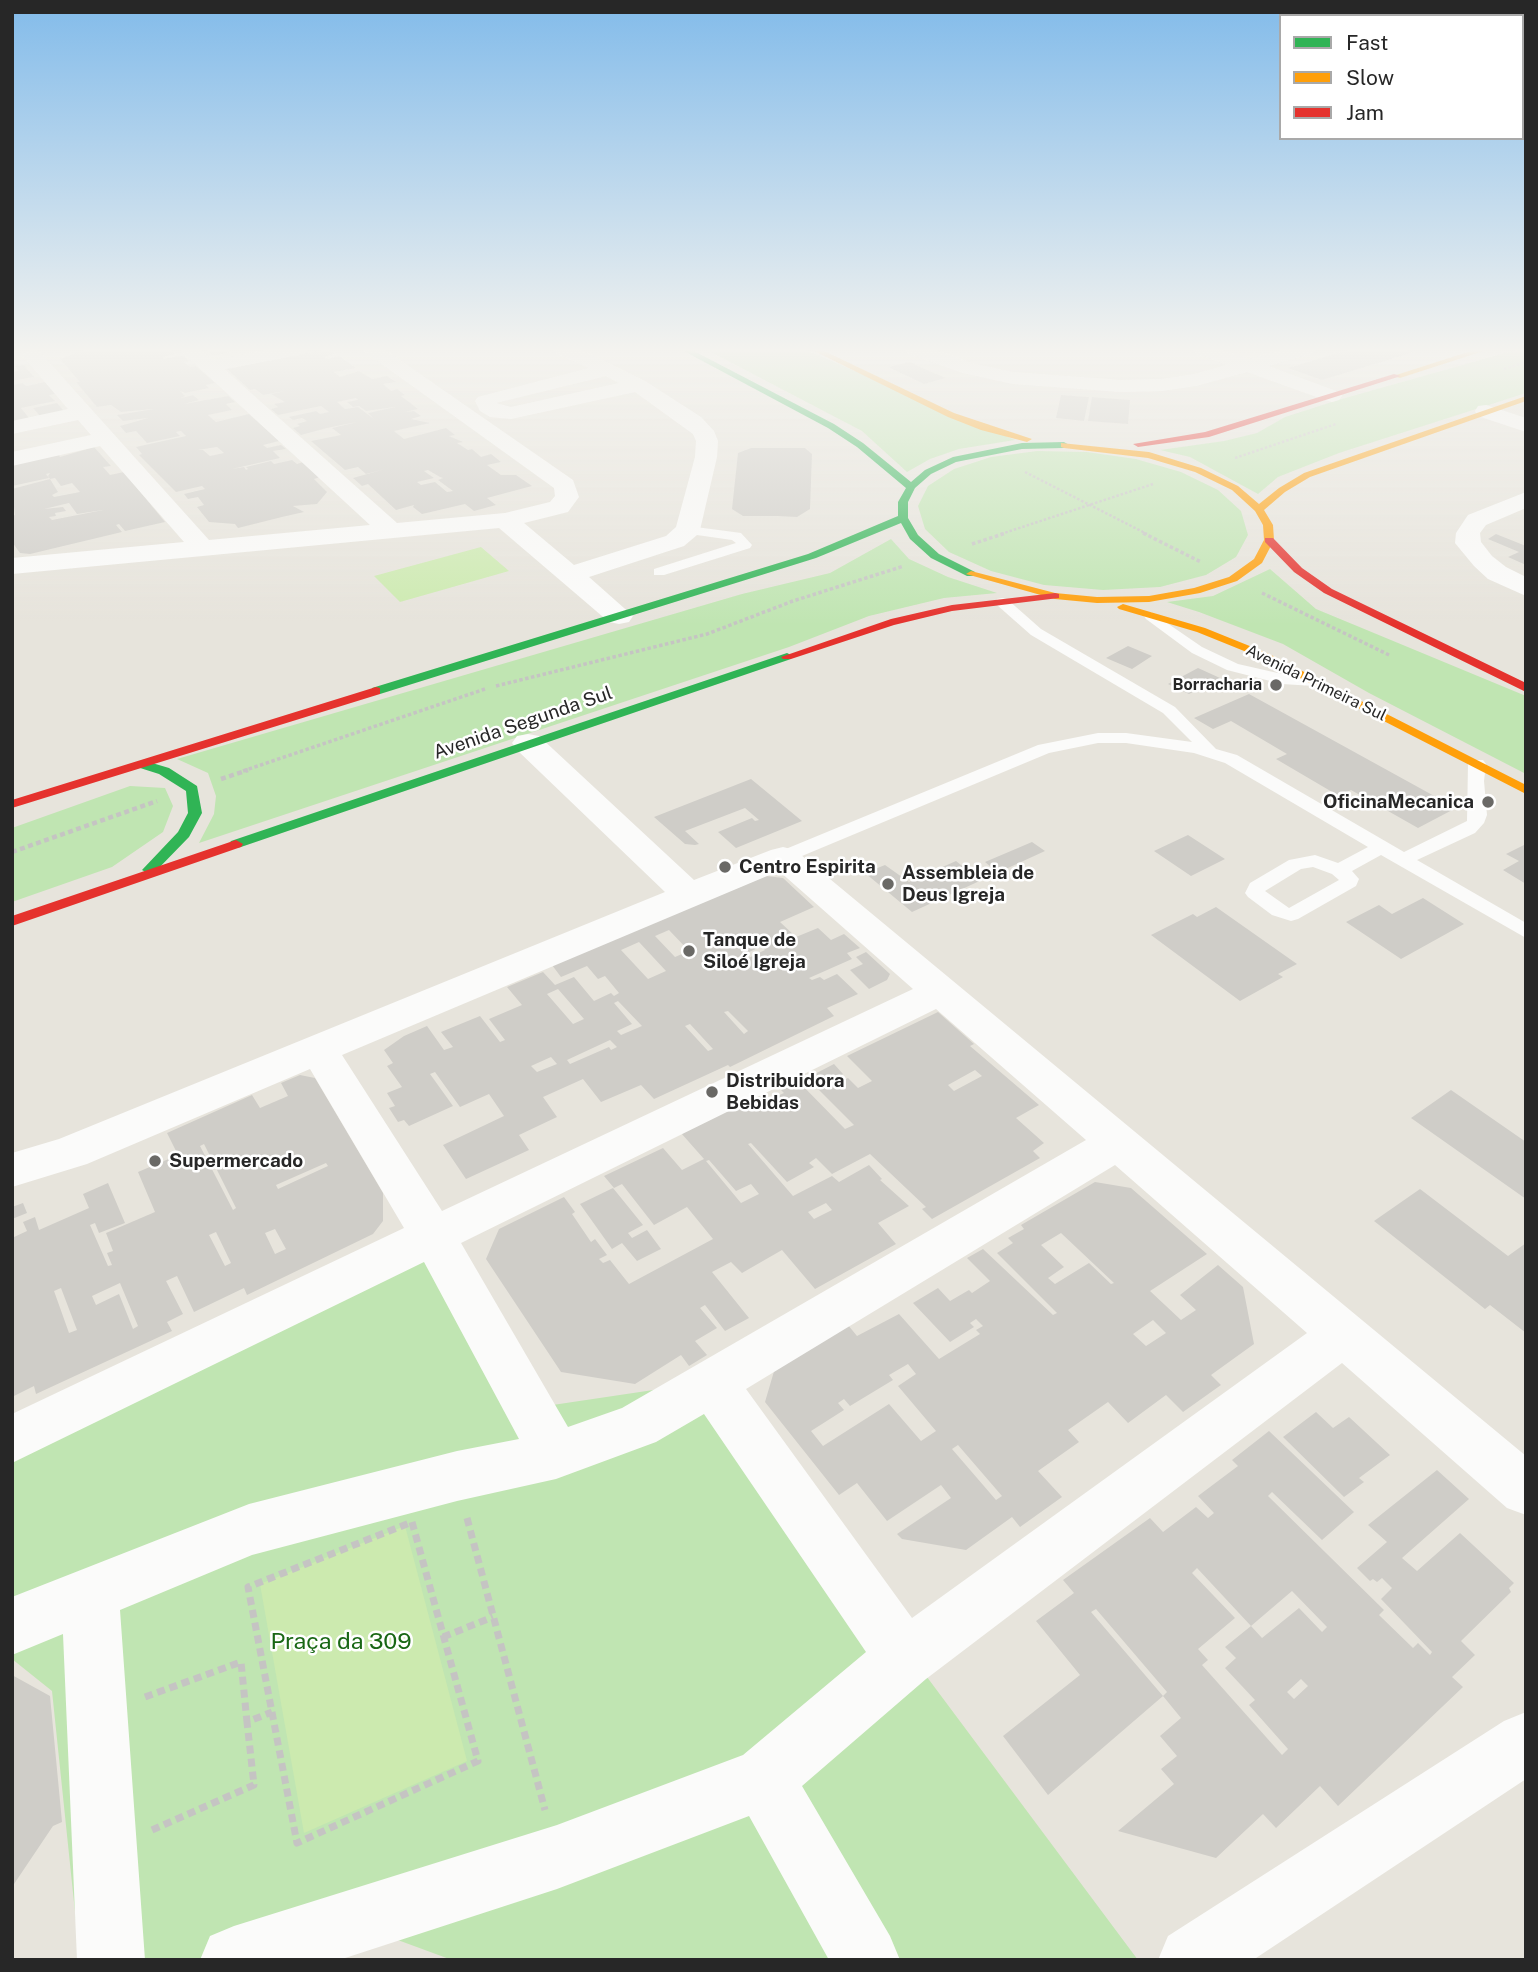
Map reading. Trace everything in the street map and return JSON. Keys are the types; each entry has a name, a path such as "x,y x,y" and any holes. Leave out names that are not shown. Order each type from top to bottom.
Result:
{"main road":[{"path":"854,441 911,487"},
{"path":"1040,441 1064,445"},
{"path":"1096,447 1157,441"},
{"path":"1259,509 1282,490 1307,475 1402,441"},
{"path":"1022,446 1096,447 1149,455 1198,470 1234,488 1259,509 1268,524 1269,540 1258,561 1233,579 1196,592 1149,599 1097,600 1055,596 1008,586 967,573 935,556 914,537 903,518 903,502 911,487 928,472 953,460 984,452 1022,446"},
{"path":"12,804 812,555 903,518"},
{"path":"1269,540 1298,570 1328,591 1526,688"},
{"name":"Avenida Segunda Sul","path":"12,921 528,743 891,622 952,608 1055,596"},
{"name":"Avenida Primeira Sul","path":"1097,600 1232,641 1526,790"},
{"path":"142,764 164,771 192,789 195,813 184,834 145,874"}],"street":[{"path":"12,459 92,441"},
{"path":"109,441 202,547"},
{"path":"290,441 388,529"},
{"path":"12,566 505,520 559,507 568,492 565,485 502,441"},
{"path":"569,575 675,541 688,530 706,457 707,441"},
{"path":"1526,499 1477,520 1468,533 1468,543 1483,561 1496,573 1526,588"},
{"path":"505,520 619,616"},
{"path":"528,743 689,895"},
{"path":"12,1170 72,1152 783,857 1526,1490"},
{"path":"12,1439 941,991"},
{"path":"319,1051 433,1236 556,1455"},
{"path":"12,1626 249,1530 457,1476 556,1455 638,1426 1118,1142"},
{"path":"234,1960 558,1857 763,1779 905,1658 1344,1334"},
{"path":"712,1383 905,1658"},
{"path":"90,1594 111,1960"},
{"path":"1192,1960 1526,1743"},
{"path":"763,1779 866,1960"}],"lane":[{"path":"659,572 746,544 736,536 688,530"},
{"path":"1002,602 1036,632 1107,671 1168,710 1184,722 1211,753"},
{"path":"1151,616 1197,650 1233,667 1282,679 1314,681"},
{"path":"783,857 1044,749 1067,743 1126,737 1172,743 1231,759 1526,932"},
{"path":"1404,859 1475,823 1478,815 1475,781 1477,764"},
{"path":"1339,870 1383,847"}],"path":[{"path":"984,452 1392,657"},
{"path":"12,852 493,686 707,634 793,601 902,566"},
{"path":"457,1476 558,1857"},
{"path":"412,1522 443,1637 478,1761 297,1843 248,1587 412,1522"},
{"path":"443,1637 493,1617"},
{"path":"142,1712 141,1698 241,1662 254,1785 150,1830 150,1817"},
{"path":"247,1722 272,1712"}],"green space":[{"path":"873,441 1009,441 959,449 930,459 907,472"},
{"path":"1224,441 1376,441 1278,477 1258,494 1190,457 1160,450"},
{"path":"1037,451 1087,452 1136,459 1181,472 1218,490 1241,511 1248,535 1236,557 1206,575 1160,587 1103,590 1044,585 991,571 949,552 925,529 918,506 928,486 954,469 991,457"},
{"path":"891,539 909,559 948,577 997,593 944,598 869,616 789,647 199,843 214,814 216,796 208,773 177,759 742,594 830,573"},
{"path":"481,547 509,571 400,602 374,576"},
{"path":"1270,569 1316,609 1526,696 1526,774 1369,693 1283,644 1167,602 1213,596"},
{"path":"130,786 165,788 173,806 163,832 112,867 12,902 12,828"},
{"name":"Praça da 309","path":"431,1252 519,1410 707,1382 1138,1960 452,1960 376,1932 312,1960 80,1960 52,1691 12,1659 12,1452"},
{"path":"405,1526 467,1761 304,1833 260,1584"}],"building":[{"path":"163,441 279,441 263,445 267,448 281,445 286,449 273,451 280,458 232,469 244,467 246,470 246,467 271,461 274,464 292,460 297,464 303,462 320,477 314,479 327,492 317,504 293,506 304,512 238,528 235,524 209,522 197,507 204,505 198,497 188,499 184,494 205,489 202,486 176,492 139,455 142,454 136,447","holes":["217,447 224,453 210,456 203,450 198,450"]},
{"path":"311,441 461,441 463,442 457,443 468,450 472,449 481,457 491,454 501,462 487,465 501,475 516,475 532,486 487,498 496,505 474,511 465,504 422,514 414,505 396,510 368,484 362,486 353,478 385,469 366,474 358,467 345,470","holes":["428,470 443,478 438,480 453,491 447,492 435,482 421,485 417,482 434,478 424,471"]},
{"path":"94,447 111,466 103,467 110,475 124,472 165,522 125,531 119,524 116,525 122,532 30,554 20,553 12,542 12,516 15,515 12,489 50,479 50,473 46,474 49,478 12,486 12,463 59,455 60,457","holes":["55,478 61,486 72,483 80,492 54,497 52,495 58,492 50,479","69,503 77,514 103,510 52,520 49,517 56,516 55,513 66,511 63,507 44,509"]},
{"path":"751,448 805,448 812,454 810,509 797,517 743,516 732,509 738,453"},
{"path":"1496,534 1526,546 1526,565 1508,557 1519,552 1488,539"},
{"path":"1128,646 1152,656 1132,669 1106,658"},
{"path":"1198,668 1220,678 1189,694 1168,684"},
{"path":"1249,694 1456,808 1418,828 1351,790 1339,796 1276,759 1287,754 1231,721 1213,729 1194,718","holes":["1393,797 1405,805 1395,810 1382,803"]},
{"path":"751,779 802,821 736,848 718,832 752,818 759,820 745,808 685,831 699,844 695,845 685,844 654,817"},
{"path":"1188,835 1225,859 1191,876 1154,851"},
{"path":"1032,842 1045,851 912,912 865,873 885,865 909,882 956,861 971,873 991,867 985,862"},
{"path":"1526,844 1526,884 1503,870 1519,861 1506,854"},
{"path":"766,876 783,878 814,907 780,922 796,937 818,928 831,940 844,934 860,948 847,953 852,959 809,978 812,980 820,977 824,980 837,974 858,994 827,1008 834,1016 730,1067 728,1065 654,1099 641,1085 601,1102 583,1079 543,1097 557,1117 519,1135 529,1150 466,1179 443,1145 504,1116 489,1094 460,1107 435,1072 430,1074 453,1106 409,1126 404,1120 398,1122 389,1108 395,1106 387,1093 402,1087 387,1066 393,1063 384,1050 404,1036 427,1026 444,1050 453,1047 441,1032 480,1016 500,1042 505,1040 489,1019 522,1005 507,987 543,972 555,985 574,977 594,1001 611,993 614,996 619,993 605,976 598,979 587,966 561,977 552,965","holes":["669,930 689,951 675,957 655,936","639,942 666,971 648,979 621,950","762,946 765,950 734,965 730,961","558,989 584,1019 573,1024 547,994","618,1001 642,1026 621,1035 617,1031 632,1024 614,1003","728,1011 748,1031 744,1034 724,1012","690,1024 713,1049 708,1051 685,1026","610,1040 617,1047 611,1050 609,1047 570,1064 567,1060","551,1057 557,1064 537,1072 531,1066"]},
{"path":"1423,898 1464,924 1401,959 1346,922 1379,905 1392,914"},
{"path":"1216,907 1297,964 1278,974 1283,977 1240,1001 1151,935 1193,914 1197,917"},
{"path":"866,952 890,974 887,980 869,989 850,970 863,964 856,957"},
{"path":"938,1012 974,1044 970,1046 1039,1105 1016,1118 1044,1143 1033,1151 1040,1158 932,1219 922,1209 926,1207 870,1154 832,1174 816,1158 809,1163 814,1167 787,1182 751,1143 748,1144 793,1196 832,1176 839,1182 869,1165 882,1179 880,1180 909,1206 878,1223 896,1244 815,1289 782,1250 742,1273 731,1262 712,1272 749,1318 725,1331 705,1305 700,1308 717,1328 695,1341 707,1355 689,1366 681,1355 635,1384 561,1372 486,1259 499,1229 564,1197 591,1242 595,1239 607,1255 599,1259 603,1263 610,1260 629,1284 713,1239 687,1207 654,1225 622,1184 614,1188 604,1176 663,1148 682,1170 704,1159 681,1133 752,1090 764,1102 784,1093 781,1090 798,1081 845,1129 854,1125 807,1078 834,1064 843,1074 840,1076 844,1080 848,1078 858,1088 872,1081 847,1056","holes":["975,1070 982,1076 954,1091 948,1085","709,1160 736,1191 751,1184 759,1194 741,1203 706,1161","826,1203 832,1210 814,1219 808,1212"]},
{"path":"300,1075 315,1078 383,1193 383,1221 373,1234 247,1295 244,1288 194,1312 177,1276 166,1281 183,1314 167,1322 172,1331 36,1394 34,1386 12,1397 12,1238 27,1231 23,1222 35,1217 39,1230 89,1208 83,1194 108,1183 125,1223 99,1233 95,1223 90,1225 108,1266 112,1265 107,1253 113,1251 106,1233 155,1212 138,1172 178,1155 167,1133 252,1095 260,1108 288,1096 281,1083","holes":["204,1144 236,1208 233,1210 200,1146","326,1163 328,1166 278,1189 276,1185","275,1229 286,1249 275,1254 265,1233","216,1232 231,1263 225,1266 209,1235","120,1283 138,1326 133,1329 119,1294 96,1305 92,1296","61,1288 77,1330 69,1333 54,1291"]},
{"path":"1451,1090 1526,1142 1526,1199 1411,1118"},
{"path":"1095,1182 1131,1188 1207,1254 1150,1291 1181,1320 1196,1310 1180,1295 1218,1265 1243,1287 1254,1344 1211,1375 1221,1385 1183,1412 1166,1395 1128,1423 1108,1402 1068,1430 1079,1442 1038,1471 1062,1497 1020,1527 1012,1517 966,1550 902,1539 897,1534 951,1498 941,1485 887,1521 857,1483 839,1495 765,1402 775,1368 848,1325 857,1336 899,1314 939,1359 980,1334 976,1330 983,1326 976,1319 970,1323 974,1327 950,1342 913,1303 938,1288 950,1301 969,1290 972,1293 990,1281 967,1258 983,1249 1053,1315 1057,1313 997,1253 1013,1243 1008,1238 1024,1229 1021,1225","holes":["1061,1233 1114,1283 1111,1284 1089,1263 1055,1284 1048,1278 1064,1267 1041,1245","1153,1320 1166,1333 1146,1346 1133,1334","908,1364 916,1374 898,1386 936,1431 921,1441 889,1404 823,1446 811,1431 844,1410 838,1403 844,1399 850,1406 893,1380 889,1375","958,1445 1002,1496 996,1500 952,1449"]},
{"path":"613,1188 643,1225 628,1233 632,1238 647,1230 661,1249 637,1261 622,1243 612,1249 580,1204"},
{"path":"1420,1189 1508,1256 1526,1243 1526,1333 1490,1305 1485,1309 1374,1221"},
{"path":"23,1203 27,1213 12,1219 12,1207"},
{"path":"1316,1412 1333,1428 1349,1417 1390,1455 1359,1478 1364,1482 1344,1497 1283,1437"},
{"path":"1269,1431 1354,1512 1322,1540 1272,1492 1268,1496 1384,1610 1379,1615 1413,1648 1418,1643 1430,1655 1432,1652 1381,1599 1392,1588 1382,1578 1377,1582 1373,1579 1370,1581 1357,1568 1387,1542 1368,1525 1437,1470 1469,1499 1402,1558 1417,1571 1460,1533 1514,1583 1509,1588 1511,1592 1461,1641 1475,1655 1452,1677 1463,1687 1338,1806 1320,1786 1276,1828 1263,1814 1216,1858 1118,1831 1174,1784 1161,1769 1177,1756 1160,1736 1181,1718 1163,1696 1048,1795 1003,1736 1080,1675 1036,1621 1074,1593 1063,1580 1150,1518 1163,1532 1196,1507 1208,1518 1214,1513 1198,1496 1238,1466 1232,1460","holes":["1197,1568 1251,1626 1225,1647 1236,1658 1225,1668 1255,1700 1249,1705 1288,1749 1282,1755 1202,1665 1208,1660 1198,1649 1235,1618 1192,1573","1292,1591 1327,1627 1322,1632 1299,1608 1262,1638 1251,1626","1096,1609 1167,1692 1163,1696 1091,1612","1301,1679 1308,1686 1294,1699 1287,1692"]},
{"path":"12,1675 50,1696 62,1822 53,1826 12,1887"}],"traffic: fast":[{"path":"854,441 911,487"},
{"path":"971,574 935,556 914,537 903,518 903,502 911,487 928,472 953,460 1022,446 1064,445"},
{"path":"376,691 812,556 903,518"},
{"path":"236,844 787,657"},
{"path":"142,764 164,771 192,789 195,813 184,834 149,870"}],"traffic: slow":[{"path":"1259,509 1282,490 1307,475 1404,441"},
{"path":"971,574 1055,596 1097,600 1149,599 1196,591 1233,579 1258,561 1269,540 1268,525 1259,509 1235,488 1198,470 1149,455 1064,445"},
{"path":"1123,607 1201,630 1263,655 1526,790"}],"traffic: jam":[{"path":"1138,444 1160,441"},
{"path":"1269,540 1298,570 1328,591 1526,688"},
{"path":"787,657 891,622 952,608 1055,596"},
{"path":"12,804 376,691"},
{"path":"12,921 236,844"}],"place":[{"name":"Borracharia","path":"1276,685"},
{"name":"OficinaMecanica","path":"1488,802"},
{"name":"Centro Espirita","path":"725,867"},
{"name":"Assembleia de Deus Igreja","path":"888,884"},
{"name":"Tanque de Siloé Igreja","path":"689,951"},
{"name":"Distribuidora Bebidas","path":"712,1092"},
{"name":"Supermercado","path":"155,1161"}]}
